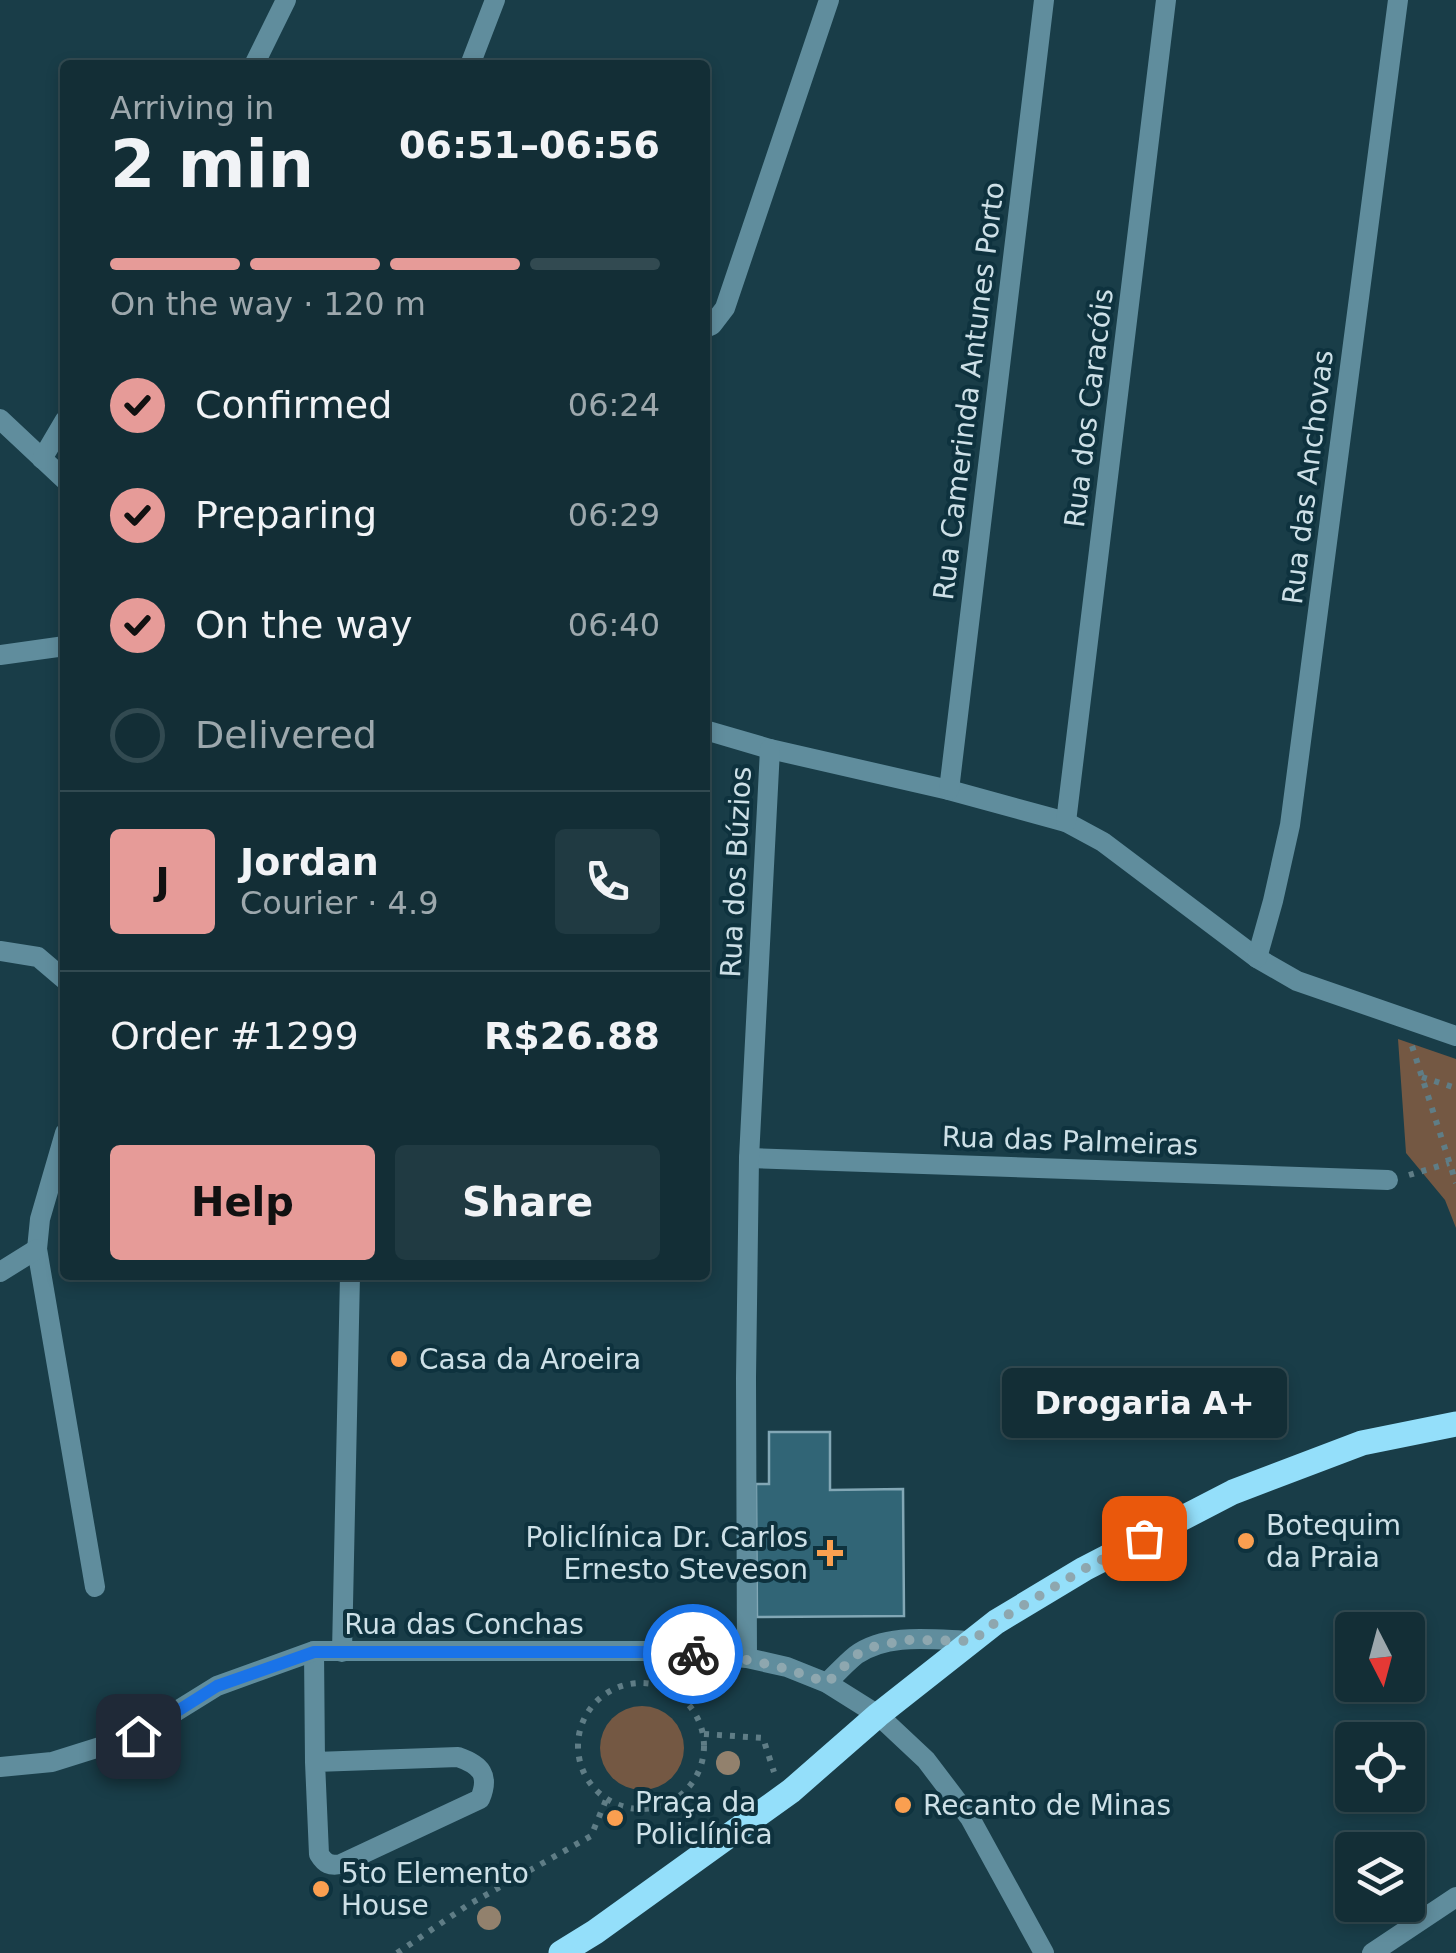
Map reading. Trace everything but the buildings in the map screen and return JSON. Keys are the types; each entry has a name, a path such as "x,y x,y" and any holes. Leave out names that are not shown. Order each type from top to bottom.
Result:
{"main road":[{"path":"561,1953 791,1791 878,1715 996,1622 1084,1569 1233,1492 1362,1442 1456,1424"}],"street":[{"path":"256,60 286,0"},
{"path":"472,60 495,0"},
{"path":"710,326 725,308 829,0"},
{"name":"Rua Camerinda Antunes Porto","path":"949,790 1044,0"},
{"name":"Rua dos Caracóis","path":"1066,822 1166,0"},
{"name":"Rua das Anchovas","path":"1257,958 1290,825 1398,0"},
{"path":"0,419 60,475"},
{"path":"42,459 60,428"},
{"path":"0,655 60,647"},
{"path":"710,731 1066,822 1103,842 1257,958 1297,982 1456,1036"},
{"name":"Rua dos Búzios","path":"747,1658 749,1158 770,749"},
{"path":"0,951 38,957 60,976"},
{"path":"60,1150 40,1219 37,1248 95,1587"},
{"name":"Rua das Palmeiras","path":"749,1158 1388,1180"},
{"path":"0,1272 37,1248"},
{"path":"342,1652 350,1280"},
{"path":"827,1683 856,1655 873,1647 906,1640 972,1641"},
{"path":"314,1652 315,1762 319,1854 324,1862 341,1864 480,1799 484,1789 476,1763 458,1757 315,1762"},
{"name":"Rua das Conchas","path":"0,1766 52,1762 138,1736 217,1686 314,1652 662,1652 747,1658 787,1667 827,1683 878,1715 926,1760 970,1818 1044,1953"},
{"path":"1372,1953 1456,1898"}],"path":[{"path":"1403,1018 1456,1183"},
{"path":"1422,1077 1456,1088"},
{"path":"1388,1180 1450,1163"},
{"path":"628,1683 668,1688 697,1715 704,1734 705,1754 699,1773 688,1790 649,1809 626,1808 606,1800 590,1785 579,1765 576,1743 582,1722 594,1703 610,1690 628,1683"},
{"path":"704,1734 763,1738 776,1778 791,1791"},
{"path":"397,1953 468,1905 591,1836 606,1800"}],"shaded area":[{"path":"1398,1039 1456,1059 1456,1228 1445,1200 1406,1153"},
{"path":"642,1706 665,1713 677,1725 684,1748 677,1771 665,1783 642,1790 619,1783 607,1771 600,1748 607,1725 619,1713"}],"way so far":[{"path":"693,1654 747,1658 787,1667 827,1683 856,1655 890,1642 972,1641 996,1622 1084,1569 1144,1538"}],"place":[{"name":"Casa da Aroeira","path":"399,1359"},
{"name":"Drogaria A+","path":"1144,1538"},
{"name":"Botequim da Praia","path":"1246,1541"},
{"name":"Policlínica Dr. Carlos Ernesto Steveson","path":"830,1553"},
{"name":"Recanto de Minas","path":"903,1805"},
{"name":"Praça da Policlínica","path":"615,1818"},
{"name":"5to Elemento House","path":"321,1889"}],"route":[{"path":"138,1736 217,1686 314,1652 693,1654"}]}
